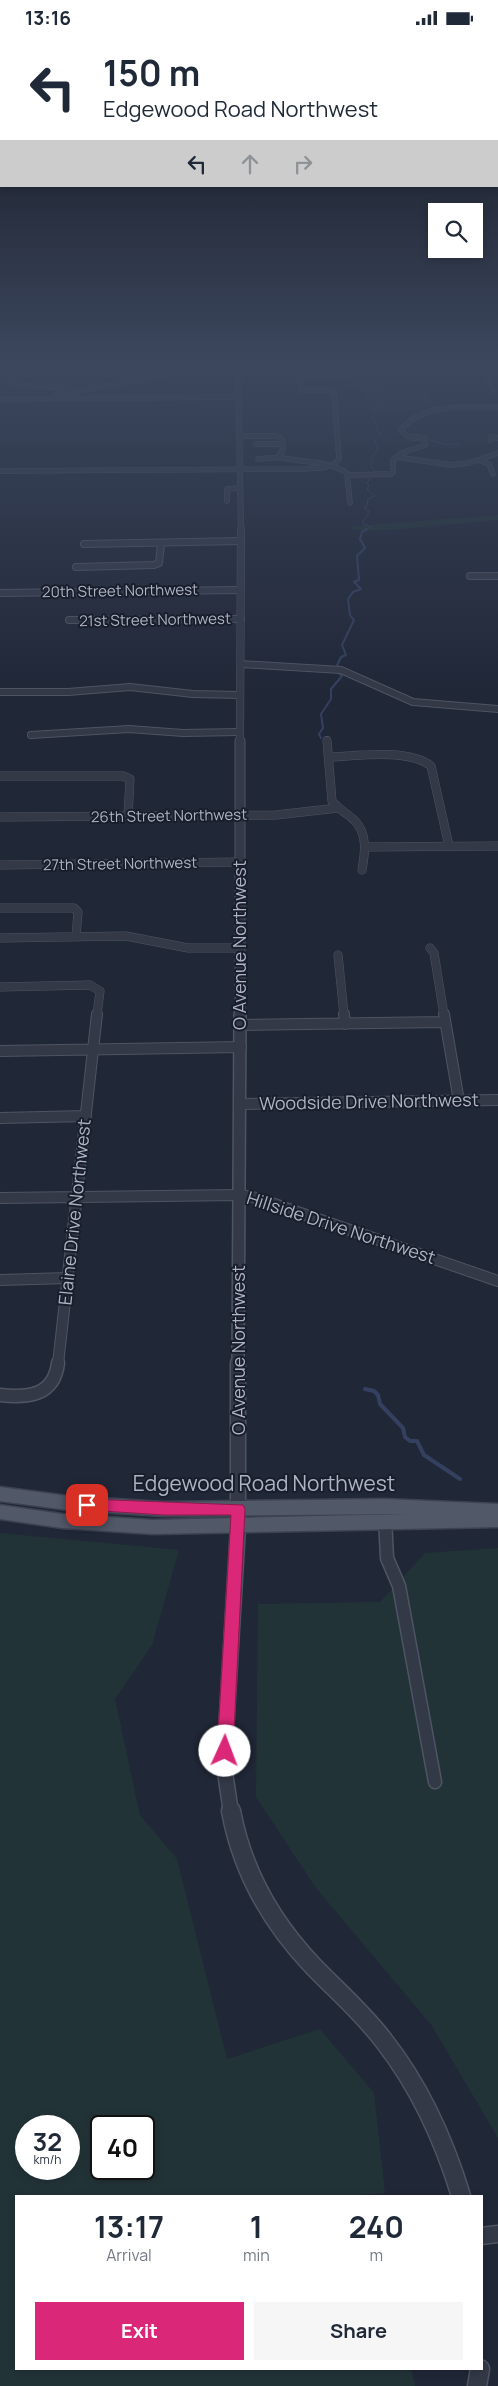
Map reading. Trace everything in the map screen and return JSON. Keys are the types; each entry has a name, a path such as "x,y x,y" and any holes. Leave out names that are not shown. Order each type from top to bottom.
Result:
{"main road":[{"name":"Edgewood Road Northwest","path":"0,1494 77,1504 164,1509 238,1518"},
{"name":"Edgewood Road Northwest","path":"0,1512 62,1521 154,1527 238,1518 498,1511"},
{"name":"Edgewood Road Northwest","path":"384,1515 498,1520"}],"street":[{"name":"O Avenue Northwest","path":"241,474 241,1105 238,1518 224,1766 227,1802 236,1840 255,1886 280,1927 302,1955 364,2018 406,2072 442,2140 461,2195"},
{"path":"350,503 346,478 348,475 391,474"},
{"path":"228,501 228,489 240,488"},
{"path":"84,544 241,541"},
{"path":"76,567 154,565 159,563 161,544"},
{"path":"470,577 498,576"},
{"name":"20th Street Northwest","path":"0,593 240,590"},
{"name":"21st Street Northwest","path":"69,621 241,619"},
{"path":"241,664 341,670 413,702 498,709"},
{"path":"0,692 68,692 130,687 193,694 240,695"},
{"path":"31,735 72,734 129,729 183,733 240,732"},
{"path":"327,740 332,801 360,825 365,847 362,870"},
{"path":"328,757 418,757 428,761 431,766 449,846"},
{"path":"0,777 124,776 130,779 131,784 128,816"},
{"name":"26th Street Northwest","path":"0,817 276,815 338,808"},
{"path":"365,847 498,846"},
{"name":"27th Street Northwest","path":"0,865 240,863"},
{"path":"0,908 74,908 78,912 76,937"},
{"path":"0,938 126,936 188,948 240,948"},
{"path":"430,947 434,953 458,1101"},
{"path":"338,955 345,1024"},
{"name":"Elaine Drive Northwest","path":"0,987 95,986 100,991 57,1373 54,1381 39,1394 19,1397 0,1395"},
{"path":"241,1025 445,1022"},
{"path":"0,1051 240,1047"},
{"name":"Woodside Drive Northwest","path":"241,1105 498,1100"},
{"path":"0,1118 86,1116"},
{"name":"Hillside Drive Northwest","path":"0,1198 240,1195 257,1198 498,1281"},
{"path":"0,1279 68,1279"},
{"path":"384,1515 387,1558 399,1586 434,1782"},
{"path":"483,2236 498,2234"},
{"path":"477,2386 480,2370"}],"shaded area":[{"path":"498,515 498,520 390,530 353,530 353,526"},
{"path":"0,1533 179,1550 152,1645 115,1699 140,1815 177,1859 227,2059 320,2029 374,2093 385,2193 360,2195 15,2195 15,2370 411,2370 415,2386 0,2386"},
{"path":"498,1548 498,2138 432,2026 316,1888 256,1797 258,1604 380,1602 425,1553"}],"waterway":[{"path":"367,529 371,527 362,523 370,512 364,508 367,506 368,499 375,496 367,489 369,486 367,483 371,477"},
{"path":"336,668 341,657 346,655 342,645 354,620 350,615 348,599 353,592 361,589 354,582 359,580 357,556 365,548 360,539 362,532 367,529"},
{"path":"321,738 319,734 323,728 321,714 331,699 331,689 342,676 336,671"},
{"path":"365,1389 374,1391 378,1395 380,1404 403,1428 405,1437 410,1441 417,1441 424,1455 460,1479"}],"route":[{"path":"87,1505 164,1509 238,1509 238,1544 225,1751"}]}
